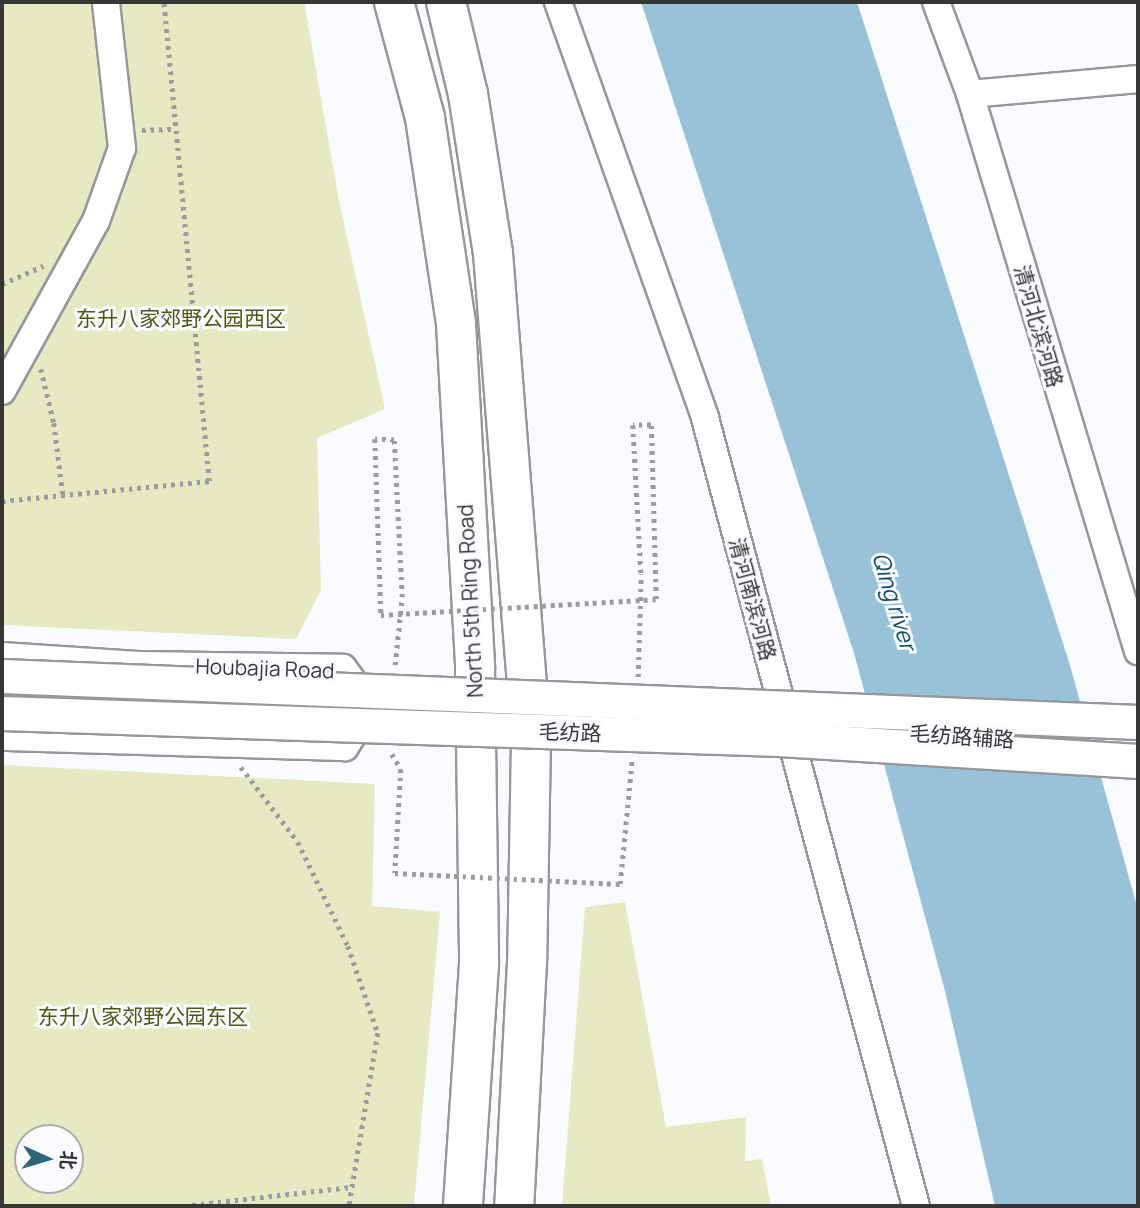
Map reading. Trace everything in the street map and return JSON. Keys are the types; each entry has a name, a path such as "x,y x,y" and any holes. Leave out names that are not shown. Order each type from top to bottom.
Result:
{"highway":[{"name":"North 5th Ring Road","path":"394,2 425,118 458,366 475,668 479,964 463,1206"},
{"path":"446,2 468,94 493,253 531,741 527,962 513,1206"}],"main road":[{"name":"毛纺路","path":"2,676 1138,722"},
{"name":"毛纺路","path":"2,713 779,739 1138,761"}],"street":[{"path":"2,390 96,220 122,148 106,2"},
{"name":"清河南滨河路","path":"558,2 705,418 916,1206"},
{"name":"清河北滨河路","path":"936,2 970,94 1138,651"},
{"path":"970,94 1138,79"},
{"name":"Houbajia Road","path":"2,656 138,665 343,668 371,706 345,747 2,737"},
{"name":"毛纺路辅路","path":"786,724 1138,747"}],"path":[{"path":"2,501 209,481 163,2"},
{"path":"120,130 176,129"},
{"path":"33,334 54,423 63,495"},
{"path":"343,668 394,670 402,597 394,440 374,439 381,615 656,599 651,425 633,425 640,574 638,681"},
{"path":"388,748 401,769 395,873 620,884 628,799"},
{"path":"240,766 298,842 348,946 378,1033 349,1206"},
{"path":"184,1206 351,1186"}],"green space":[{"name":"东升八家郊野公园西区","path":"2,2 304,2 340,206 385,409 317,438 321,590 296,639 2,625"},
{"name":"东升八家郊野公园东区","path":"2,765 375,784 372,906 440,912 414,1206 2,1206"},
{"path":"625,902 666,1127 746,1117 745,1161 762,1159 771,1206 562,1206 585,907"}],"water":[{"name":"Qing river","path":"641,2 857,2 1069,662 1138,910 1138,1206 995,1206 945,991 854,653"}]}
